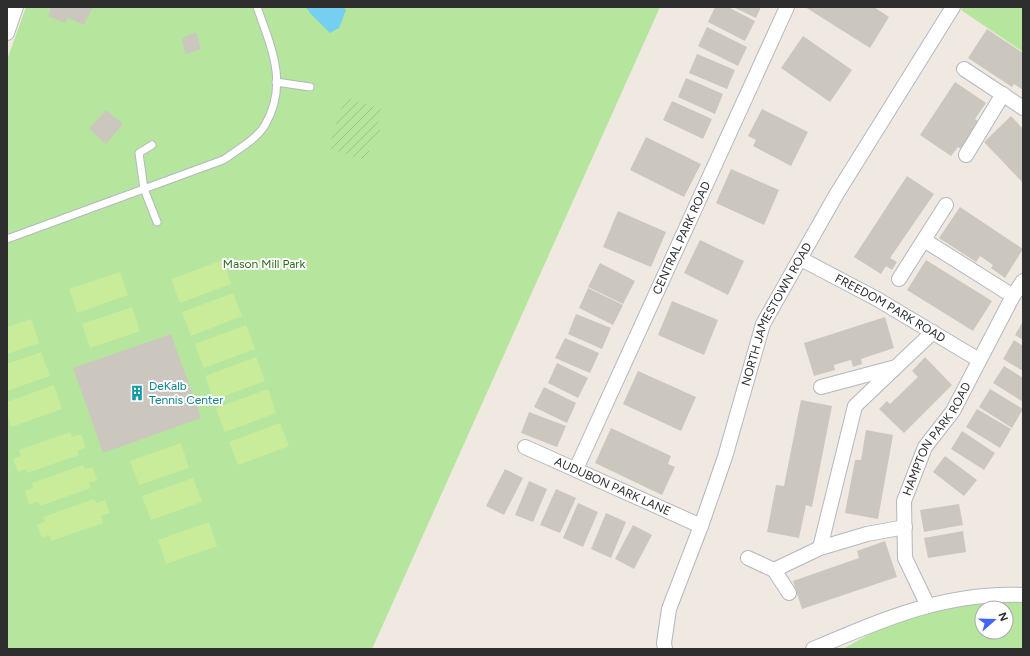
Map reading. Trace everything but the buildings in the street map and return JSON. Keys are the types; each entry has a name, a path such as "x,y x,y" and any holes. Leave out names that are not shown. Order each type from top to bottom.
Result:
{"street":[{"path":"7,33 16,7"},
{"name":"CENTRAL PARK ROAD","path":"576,469 787,7"},
{"name":"NORTH JAMESTOWN ROAD","path":"665,649 664,643 669,609 701,526 724,457 763,324 836,195 948,9"},
{"path":"964,69 1023,108"},
{"path":"966,155 1003,94"},
{"path":"899,279 946,205"},
{"path":"924,240 1013,296"},
{"name":"FREEDOM PARK ROAD","path":"801,259 876,299 979,360"},
{"name":"HAMPTON PARK ROAD","path":"928,606 905,558 904,501 926,447 953,411 1013,296 1023,281"},
{"path":"820,548 855,406 933,332"},
{"path":"821,387 896,367"},
{"name":"AUDUBON PARK LANE","path":"525,446 701,526"},
{"path":"774,570 820,548 867,534 905,527"},
{"path":"748,558 774,570 789,593"},
{"path":"813,649 899,614 928,606 957,599 994,593 1023,595"}],"lane":[{"path":"7,239 223,160 248,142 265,126 276,97 276,61 257,7"},
{"path":"276,82 310,87"},
{"path":"152,145 139,153 144,189 157,222"}],"green space":[{"name":"Mason Mill Park","path":"26,7 660,7 372,649 7,649 7,60"},
{"path":"963,7 1023,7 1023,52 961,10"},
{"path":"345,97 382,109 377,126 381,127 377,141 372,142 366,161 328,148"},
{"path":"223,260 231,284 180,303 171,279"},
{"path":"120,272 128,295 77,313 69,289"},
{"path":"233,293 242,316 191,336 182,312"},
{"path":"132,307 140,331 90,348 82,324"},
{"path":"31,319 39,343 7,354 7,327"},
{"path":"246,325 255,349 204,368 195,344"},
{"path":"41,352 50,376 7,391 7,364"},
{"path":"256,357 265,381 214,400 205,376"},
{"path":"54,385 62,409 11,427 7,415 7,402"},
{"path":"268,389 276,413 225,432 216,408"},
{"path":"280,423 289,446 238,465 229,442"},
{"path":"70,432 72,437 81,434 86,447 77,451 79,455 27,473 26,469 18,472 13,459 21,456 19,450"},
{"path":"181,443 189,468 139,485 130,461"},
{"path":"83,465 85,469 93,467 97,480 89,483 91,488 40,506 38,501 29,505 25,491 33,488 32,483"},
{"path":"193,478 202,502 151,520 142,496"},
{"path":"94,499 96,503 105,500 110,513 101,516 103,523 51,541 49,535 42,538 37,525 45,522 43,517"},
{"path":"209,522 217,546 166,564 158,540"},
{"path":"1023,590 1023,649 843,649 889,623 974,602 974,640 1014,640 1014,600 982,600"}],"water":[{"path":"306,7 343,7 346,10 339,28 330,33"}],"place":[{"name":"DeKalb Tennis Center","path":"137,393"}]}
